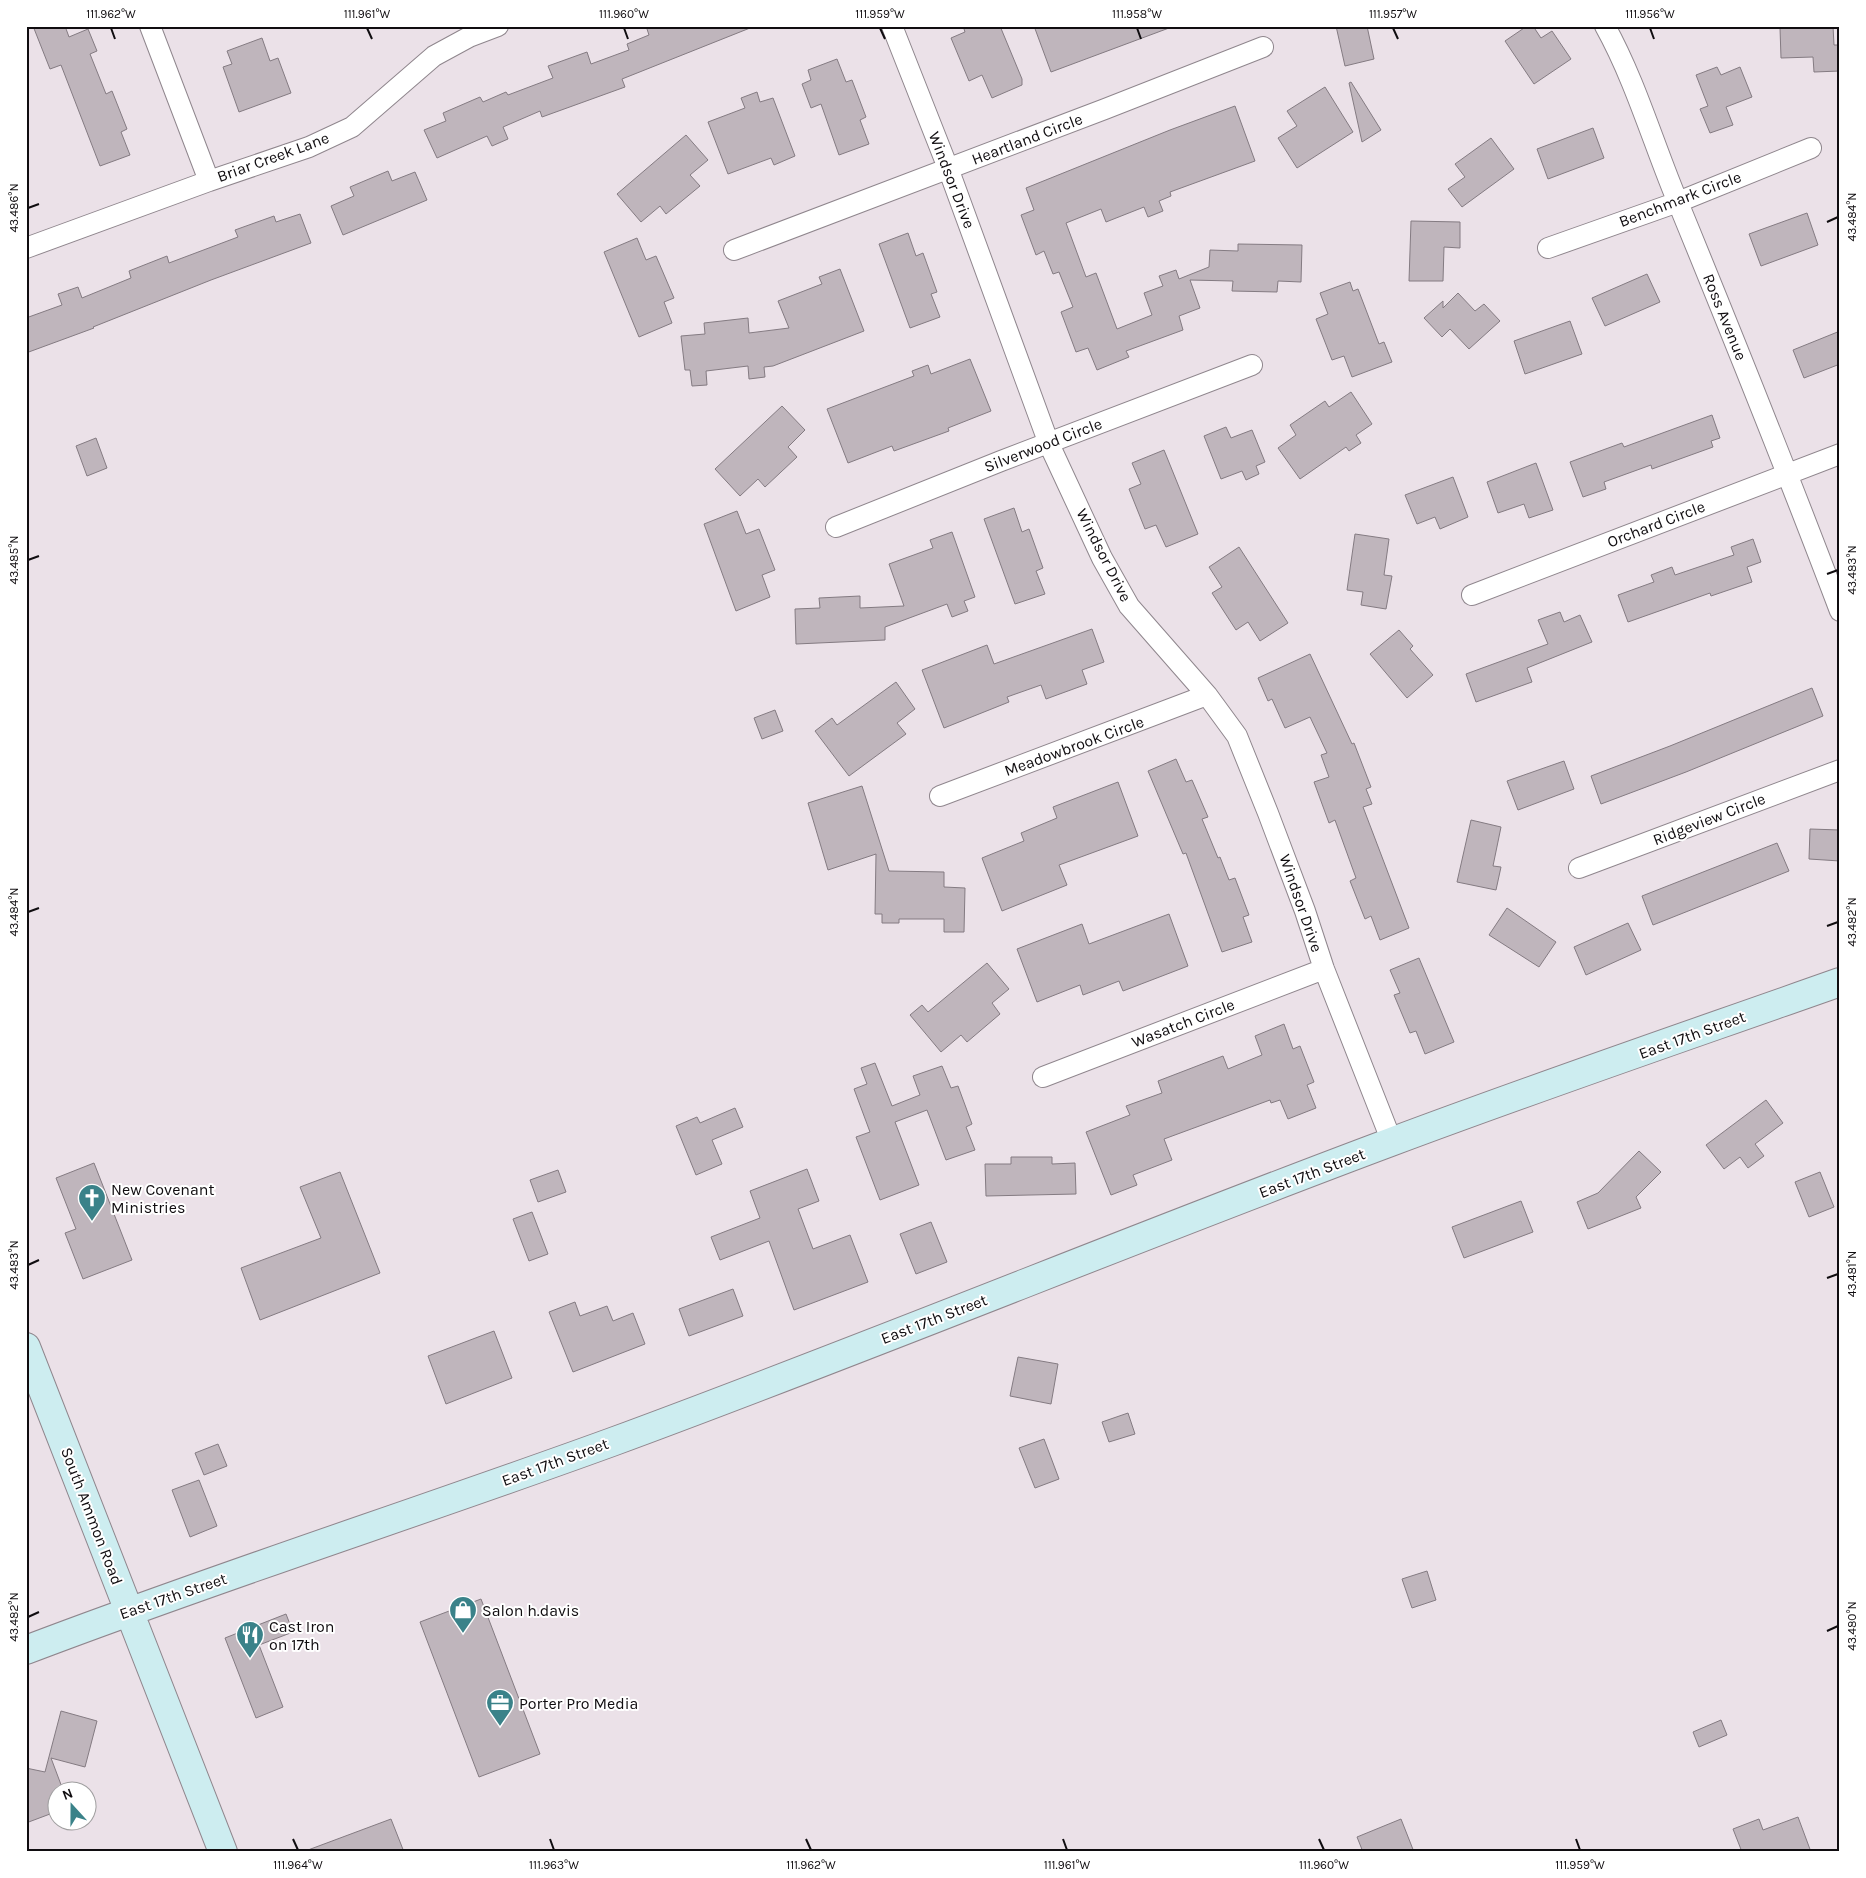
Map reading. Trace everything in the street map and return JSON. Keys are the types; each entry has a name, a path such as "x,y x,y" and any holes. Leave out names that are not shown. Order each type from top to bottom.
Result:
{"main road":[{"name":"East 17th Street","path":"26,1650 128,1611 448,1501 614,1441 1392,1142 1840,982"},
{"name":"South Ammon Road","path":"26,1347 223,1852"}],"street":[{"path":"150,26 209,181"},
{"name":"Briar Creek Lane","path":"26,248 209,181 309,147 352,127 434,56 466,32 498,26"},
{"name":"Windsor Drive","path":"892,26 948,168 1050,444 1102,558 1129,606 1207,695 1237,736 1272,822 1324,969 1392,1142"},
{"name":"Ross Avenue","path":"1605,26 1618,50 1788,474 1840,611"},
{"name":"Heartland Circle","path":"734,250 1105,110 1263,47"},
{"name":"Benchmark Circle","path":"1548,248 1678,202 1811,148"},
{"name":"Silverwood Circle","path":"836,527 1001,461 1050,444 1252,365"},
{"name":"Orchard Circle","path":"1472,594 1840,454"},
{"name":"Meadowbrook Circle","path":"940,796 1207,695"},
{"name":"Ridgeview Circle","path":"1579,868 1840,770"},
{"name":"Wasatch Circle","path":"1043,1077 1324,969"}],"building":[{"path":"33,26 65,26 69,37 88,29 97,51 90,54 106,94 112,91 127,129 121,132 130,155 100,166 61,65 50,69"},
{"path":"646,26 750,26 750,28 622,79 625,87 542,117 540,111 503,127 508,139 492,146 487,136 437,158 424,130 446,121 443,113 480,97 483,102 506,92 508,95 553,78 548,66 587,52 591,64 629,50 627,44 649,35"},
{"path":"963,26 1000,26 1022,79 1022,85 992,98 982,75 969,81 951,38 965,32"},
{"path":"1034,26 1168,26 1169,28 1051,72"},
{"path":"1336,26 1367,26 1374,59 1345,66"},
{"path":"1527,26 1533,26 1541,38 1552,31 1571,59 1534,84 1505,41"},
{"path":"1833,26 1834,45 1840,45 1840,71 1814,72 1813,57 1781,58 1780,28"},
{"path":"262,38 270,61 278,58 291,93 239,112 223,67 232,64 227,51"},
{"path":"837,59 846,82 852,80 866,117 860,120 869,144 839,155 821,104 811,108 802,84 811,80 808,70"},
{"path":"1717,67 1721,75 1740,67 1752,97 1726,107 1733,125 1710,133 1700,109 1708,106 1696,75"},
{"path":"1351,82 1381,130 1362,142 1349,83"},
{"path":"1325,87 1353,132 1297,168 1278,138 1297,126 1287,111"},
{"path":"757,92 760,102 773,98 795,156 774,165 771,158 728,174 708,122 745,108 741,98"},
{"path":"1235,106 1255,161 1170,192 1171,196 1159,201 1163,211 1148,217 1144,207 1106,222 1101,209 1066,223 1086,277 1096,273 1117,329 1152,315 1144,293 1163,286 1159,276 1176,270 1179,279 1209,267 1210,250 1238,251 1238,244 1302,245 1301,282 1278,281 1277,292 1232,291 1233,281 1190,280 1200,308 1179,316 1183,330 1126,351 1129,357 1097,370 1088,348 1076,352 1061,312 1073,307 1059,272 1053,274 1044,251 1036,255 1021,215 1034,210 1026,188"},
{"path":"1593,128 1604,158 1548,179 1537,149"},
{"path":"686,135 708,160 690,175 700,186 666,214 660,206 641,222 617,194"},
{"path":"1491,138 1514,169 1462,207 1448,189 1465,177 1455,164"},
{"path":"388,171 392,181 415,172 427,200 343,235 331,206 354,196 350,187"},
{"path":"1807,213 1818,245 1761,266 1749,234"},
{"path":"300,214 311,243 26,353 26,318 62,305 58,294 78,287 82,298 131,278 129,271 167,256 169,263 238,237 235,230 274,216 276,222"},
{"path":"1411,221 1460,222 1460,248 1444,247 1443,281 1409,281"},
{"path":"908,233 916,256 923,253 937,292 931,294 940,317 910,328 879,244"},
{"path":"637,238 646,260 656,256 674,298 664,302 672,323 639,337 604,252"},
{"path":"840,269 864,331 773,366 764,367 765,377 749,379 748,366 706,371 707,385 692,386 690,370 685,370 681,336 705,334 704,323 748,318 749,333 789,328 778,301 822,284 819,277"},
{"path":"1647,274 1660,302 1605,326 1592,298"},
{"path":"1350,282 1353,291 1358,289 1379,344 1384,342 1392,362 1352,377 1344,356 1332,360 1316,319 1328,314 1320,293"},
{"path":"1458,293 1475,311 1484,304 1500,321 1469,349 1450,329 1442,337 1424,318 1443,301 1443,308"},
{"path":"1570,321 1582,354 1525,374 1514,341"},
{"path":"1840,331 1840,364 1804,378 1793,350"},
{"path":"970,359 991,411 948,428 949,431 894,451 892,446 848,463 827,409 914,376 912,371 928,365 931,374"},
{"path":"1351,392 1372,424 1356,435 1361,443 1349,451 1346,447 1300,479 1278,448 1296,435 1290,425 1325,401 1329,407"},
{"path":"782,406 805,430 788,447 797,457 765,487 758,479 740,496 715,469"},
{"path":"1712,415 1720,438 1711,441 1713,447 1652,469 1651,465 1604,482 1606,489 1583,497 1570,462 1622,443 1624,447"},
{"path":"1226,427 1231,438 1252,430 1265,462 1256,466 1259,474 1246,480 1242,471 1221,479 1204,436"},
{"path":"96,438 107,468 87,476 76,446"},
{"path":"1164,450 1198,534 1166,547 1156,525 1145,529 1129,489 1141,484 1132,463"},
{"path":"1536,463 1553,510 1529,518 1524,504 1498,513 1487,482"},
{"path":"1453,477 1468,517 1440,529 1435,517 1417,524 1405,495"},
{"path":"1014,508 1022,532 1029,529 1043,568 1036,571 1045,594 1015,604 984,519"},
{"path":"737,511 746,534 759,529 775,570 762,575 770,597 736,611 704,524"},
{"path":"952,532 975,597 964,601 968,611 952,617 947,604 885,627 885,640 796,644 795,609 820,608 819,598 860,596 860,608 904,606 889,564 933,548 930,540"},
{"path":"1355,534 1389,539 1384,575 1392,576 1386,609 1361,605 1363,592 1347,590"},
{"path":"1753,539 1761,562 1747,567 1752,582 1711,596 1710,593 1628,622 1618,595 1654,582 1651,575 1672,567 1675,575 1734,555 1731,547"},
{"path":"1239,547 1288,623 1260,641 1248,622 1236,630 1212,593 1222,587 1209,567"},
{"path":"1560,612 1564,622 1580,615 1592,642 1527,668 1532,682 1476,702 1466,674 1548,644 1538,620"},
{"path":"1092,629 1104,662 1082,670 1087,684 1046,699 1041,685 1007,697 1009,702 944,728 922,670 987,645 994,664"},
{"path":"1399,630 1413,646 1410,649 1433,675 1407,698 1370,654"},
{"path":"1310,654 1352,744 1354,743 1371,787 1366,789 1372,804 1363,807 1409,928 1380,940 1371,916 1365,919 1350,881 1356,878 1335,820 1329,823 1314,782 1329,777 1321,755 1327,753 1310,717 1285,728 1272,699 1268,701 1258,678"},
{"path":"896,682 915,709 897,723 906,734 849,776 815,731 832,718 837,725"},
{"path":"1812,688 1823,716 1686,772 1601,804 1591,776"},
{"path":"775,710 783,731 762,739 754,718"},
{"path":"1176,759 1186,782 1192,780 1208,817 1202,819 1218,858 1220,857 1229,880 1235,878 1249,915 1243,917 1252,942 1222,952 1186,853 1183,854 1148,771"},
{"path":"1564,761 1574,789 1518,810 1507,781"},
{"path":"1118,782 1138,836 1059,865 1067,885 1002,911 982,858 1024,841 1021,833 1057,818 1053,807"},
{"path":"862,786 889,871 944,872 944,887 965,888 964,932 944,932 944,919 899,919 899,923 882,923 882,914 875,914 876,854 828,870 808,803"},
{"path":"1471,820 1501,827 1493,866 1501,867 1496,890 1457,882"},
{"path":"1810,829 1840,830 1840,861 1809,859"},
{"path":"1777,843 1789,871 1653,925 1642,896"},
{"path":"1507,908 1556,942 1539,967 1489,935"},
{"path":"1169,914 1188,966 1123,991 1119,981 1083,995 1080,985 1037,1002 1017,949 1082,924 1089,944"},
{"path":"1628,923 1641,950 1586,975 1574,947"},
{"path":"1419,958 1454,1042 1425,1054 1416,1031 1410,1033 1394,995 1400,993 1390,970"},
{"path":"987,963 1009,989 992,1003 1000,1014 967,1042 961,1035 941,1052 910,1015 922,1005 928,1012"},
{"path":"1284,1024 1293,1049 1300,1046 1314,1082 1307,1085 1316,1108 1288,1119 1280,1100 1271,1103 1270,1100 1164,1139 1172,1160 1133,1175 1137,1185 1111,1195 1086,1132 1130,1115 1126,1106 1162,1093 1158,1081 1223,1056 1228,1069 1262,1055 1255,1036"},
{"path":"875,1063 892,1106 920,1095 913,1076 942,1066 951,1088 958,1086 972,1124 966,1127 975,1150 946,1160 927,1110 895,1122 919,1185 880,1200 856,1137 870,1132 854,1089 867,1084 861,1068"},
{"path":"1766,1100 1783,1123 1755,1144 1764,1156 1748,1168 1740,1157 1724,1169 1706,1145"},
{"path":"735,1108 743,1127 712,1140 722,1164 696,1175 676,1126 697,1117 700,1123"},
{"path":"1639,1151 1661,1172 1636,1197 1641,1208 1588,1229 1577,1202 1598,1193"},
{"path":"1011,1157 1052,1157 1052,1164 1075,1163 1076,1194 986,1196 985,1164 1011,1164"},
{"path":"94,1163 132,1260 83,1279 65,1233 76,1229 56,1178"},
{"path":"807,1169 819,1201 798,1209 813,1249 850,1235 868,1282 794,1310 769,1241 720,1260 711,1237 760,1218 750,1191"},
{"path":"558,1170 566,1192 538,1202 530,1180"},
{"path":"340,1172 380,1273 260,1320 241,1268 321,1238 300,1187"},
{"path":"1820,1172 1834,1207 1809,1217 1795,1182"},
{"path":"1521,1201 1533,1232 1464,1258 1452,1227"},
{"path":"532,1212 548,1254 529,1261 513,1219"},
{"path":"931,1222 947,1262 916,1274 900,1234"},
{"path":"733,1289 743,1316 689,1336 679,1309"},
{"path":"575,1302 580,1316 607,1306 613,1321 633,1313 645,1344 573,1372 549,1312"},
{"path":"494,1331 512,1378 446,1404 428,1356"},
{"path":"1018,1357 1058,1364 1051,1404 1010,1396"},
{"path":"1128,1413 1135,1434 1109,1442 1102,1422"},
{"path":"1044,1439 1059,1479 1035,1488 1019,1448"},
{"path":"218,1444 227,1466 204,1475 195,1453"},
{"path":"199,1480 217,1526 190,1537 172,1490"},
{"path":"1427,1571 1436,1600 1412,1608 1402,1579"},
{"path":"481,1599 540,1754 479,1777 420,1622"},
{"path":"286,1614 293,1632 259,1645 283,1707 256,1718 225,1638"},
{"path":"61,1711 97,1721 85,1767 51,1758 59,1780 48,1780 48,1815 26,1823 26,1768 45,1772"},
{"path":"1721,1720 1727,1735 1699,1747 1693,1732"},
{"path":"1798,1817 1811,1852 1742,1852 1733,1829 1759,1819 1763,1830"},
{"path":"391,1819 404,1852 308,1852 308,1850"},
{"path":"1401,1819 1414,1852 1363,1852 1357,1837"}],"place":[{"name":"New Covenant Ministries","path":"92,1222"},
{"name":"Salon h.davis","path":"463,1634"},
{"name":"Cast Iron on 17th","path":"250,1659"},
{"name":"Porter Pro Media","path":"500,1727"}]}
